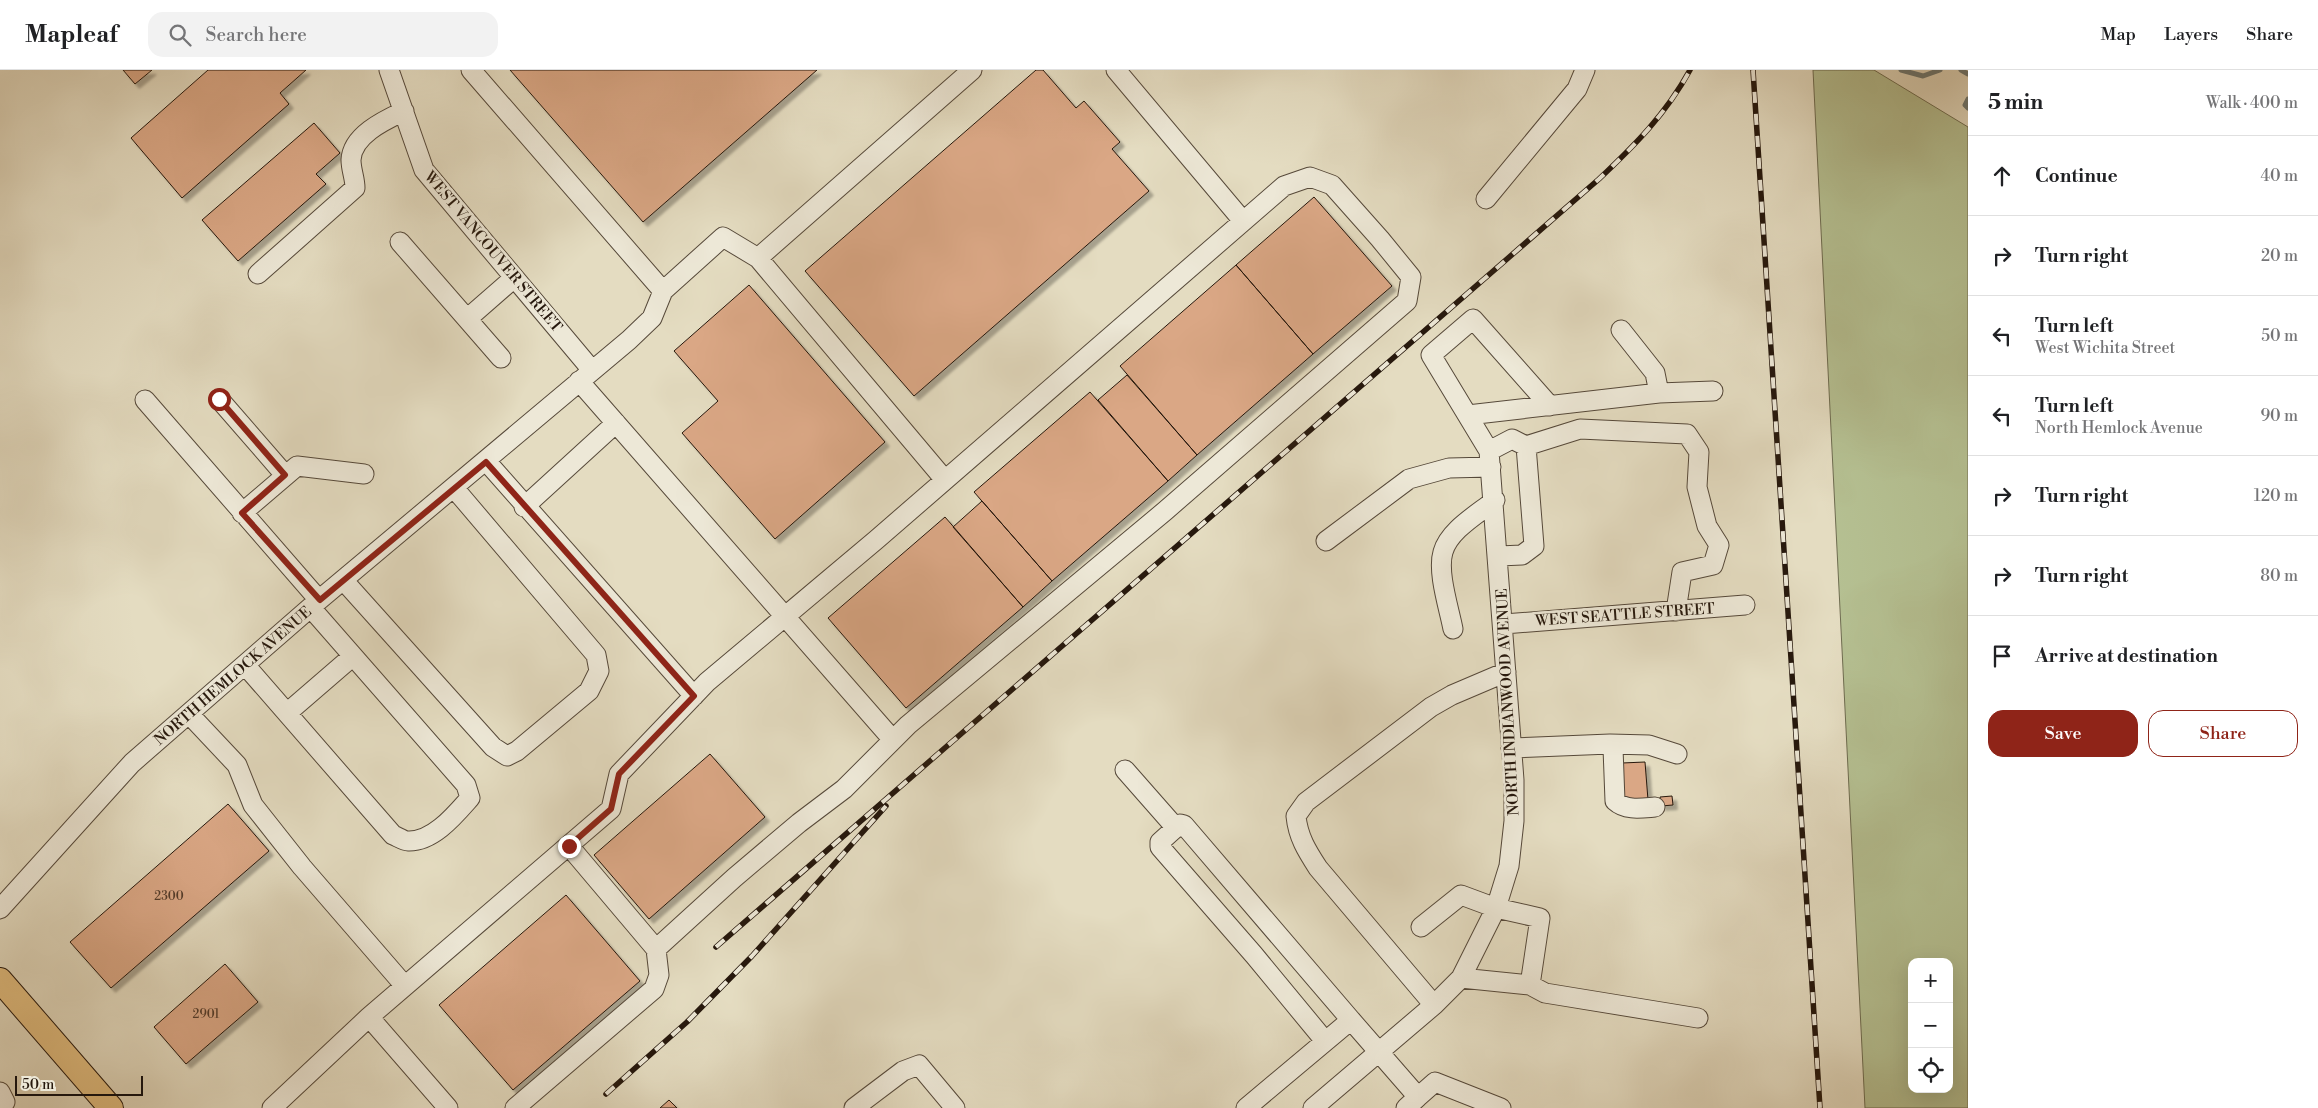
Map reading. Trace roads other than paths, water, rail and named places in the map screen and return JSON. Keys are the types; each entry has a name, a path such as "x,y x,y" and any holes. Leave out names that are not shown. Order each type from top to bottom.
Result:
{"main road":[{"path":"0,980 111,1108"}],"street":[{"name":"WEST VANCOUVER STREET","path":"389,70 424,170 514,278 585,375 616,423 893,740"},
{"path":"472,70 663,291"},
{"path":"946,480 758,258 972,70"},
{"path":"1116,70 1243,221"},
{"path":"1486,199 1577,89 1585,70"},
{"path":"258,274 354,188 355,179 351,160 361,139 382,122 404,111"},
{"path":"272,1108 369,1017 611,809 619,774 707,682 946,480 1284,186 1310,177 1332,186 1380,239 1410,277 1407,301 1165,511 908,725 844,789 799,823 734,878 656,949"},
{"name":"NORTH HEMLOCK AVENUE","path":"0,909 132,763 315,604 486,462 652,318 663,291 723,237 758,258"},
{"path":"400,242 501,358"},
{"path":"467,319 514,278"},
{"name":"NORTH INDIANWOOD AVENUE","path":"1313,1108 1434,1005 1461,978 1496,908 1509,866 1514,821 1512,748 1499,556 1490,459 1468,415 1431,355 1473,320 1550,406"},
{"path":"1621,330 1654,373 1659,393"},
{"path":"1468,415 1659,393 1713,391"},
{"path":"219,399 285,475"},
{"path":"145,400 242,513 315,604 352,656 466,785 470,798 450,820 424,838 407,841 393,835 245,665"},
{"path":"524,507 616,423"},
{"path":"1326,540 1409,479 1490,459 1512,439 1526,446 1580,429 1687,434 1699,452 1697,488 1708,526 1719,545 1713,565 1682,572 1676,611"},
{"path":"1499,556 1522,555 1534,546 1526,446"},
{"path":"486,462 694,696"},
{"path":"242,513 297,466 364,474"},
{"path":"344,581 492,747 507,756 517,751 588,691 599,671 596,654 454,488"},
{"path":"1453,629 1441,570 1443,551 1455,533 1494,500"},
{"name":"WEST SEATTLE STREET","path":"1504,624 1745,605"},
{"path":"287,713 352,656"},
{"path":"1434,1005 1318,868 1305,848 1298,831 1296,816 1306,802 1431,707 1452,695 1506,672"},
{"path":"189,714 237,765 253,805 302,867 405,986"},
{"path":"1512,748 1610,744 1649,745 1677,754"},
{"path":"1610,744 1612,748 1615,801 1620,805 1633,809 1655,807"},
{"path":"1125,770 1176,828"},
{"path":"1325,1041 1242,940 1160,847 1160,842 1180,824 1184,825 1378,1051 1412,1103 1435,1082 1501,1108"},
{"path":"515,1108 654,989 659,975 656,949 569,846"},
{"path":"1421,927 1460,895 1496,908 1540,918 1530,985"},
{"path":"1242,940 1266,920"},
{"path":"1461,978 1530,985 1544,993 1698,1018"},
{"path":"369,1017 448,1108"},
{"path":"1246,1108 1351,1020"},
{"path":"854,1108 903,1071 919,1065 956,1108"}],"waterway":[{"path":"1901,70 1923,76 1940,70"},
{"path":"1961,70 1968,74"},
{"path":"1968,99 1965,105 1968,108"}],"railway":[{"path":"716,947 1599,179 1625,154 1660,115 1690,70"},
{"path":"1753,70 1820,1108"},
{"path":"606,1094 687,1022 752,956 886,806"}]}
